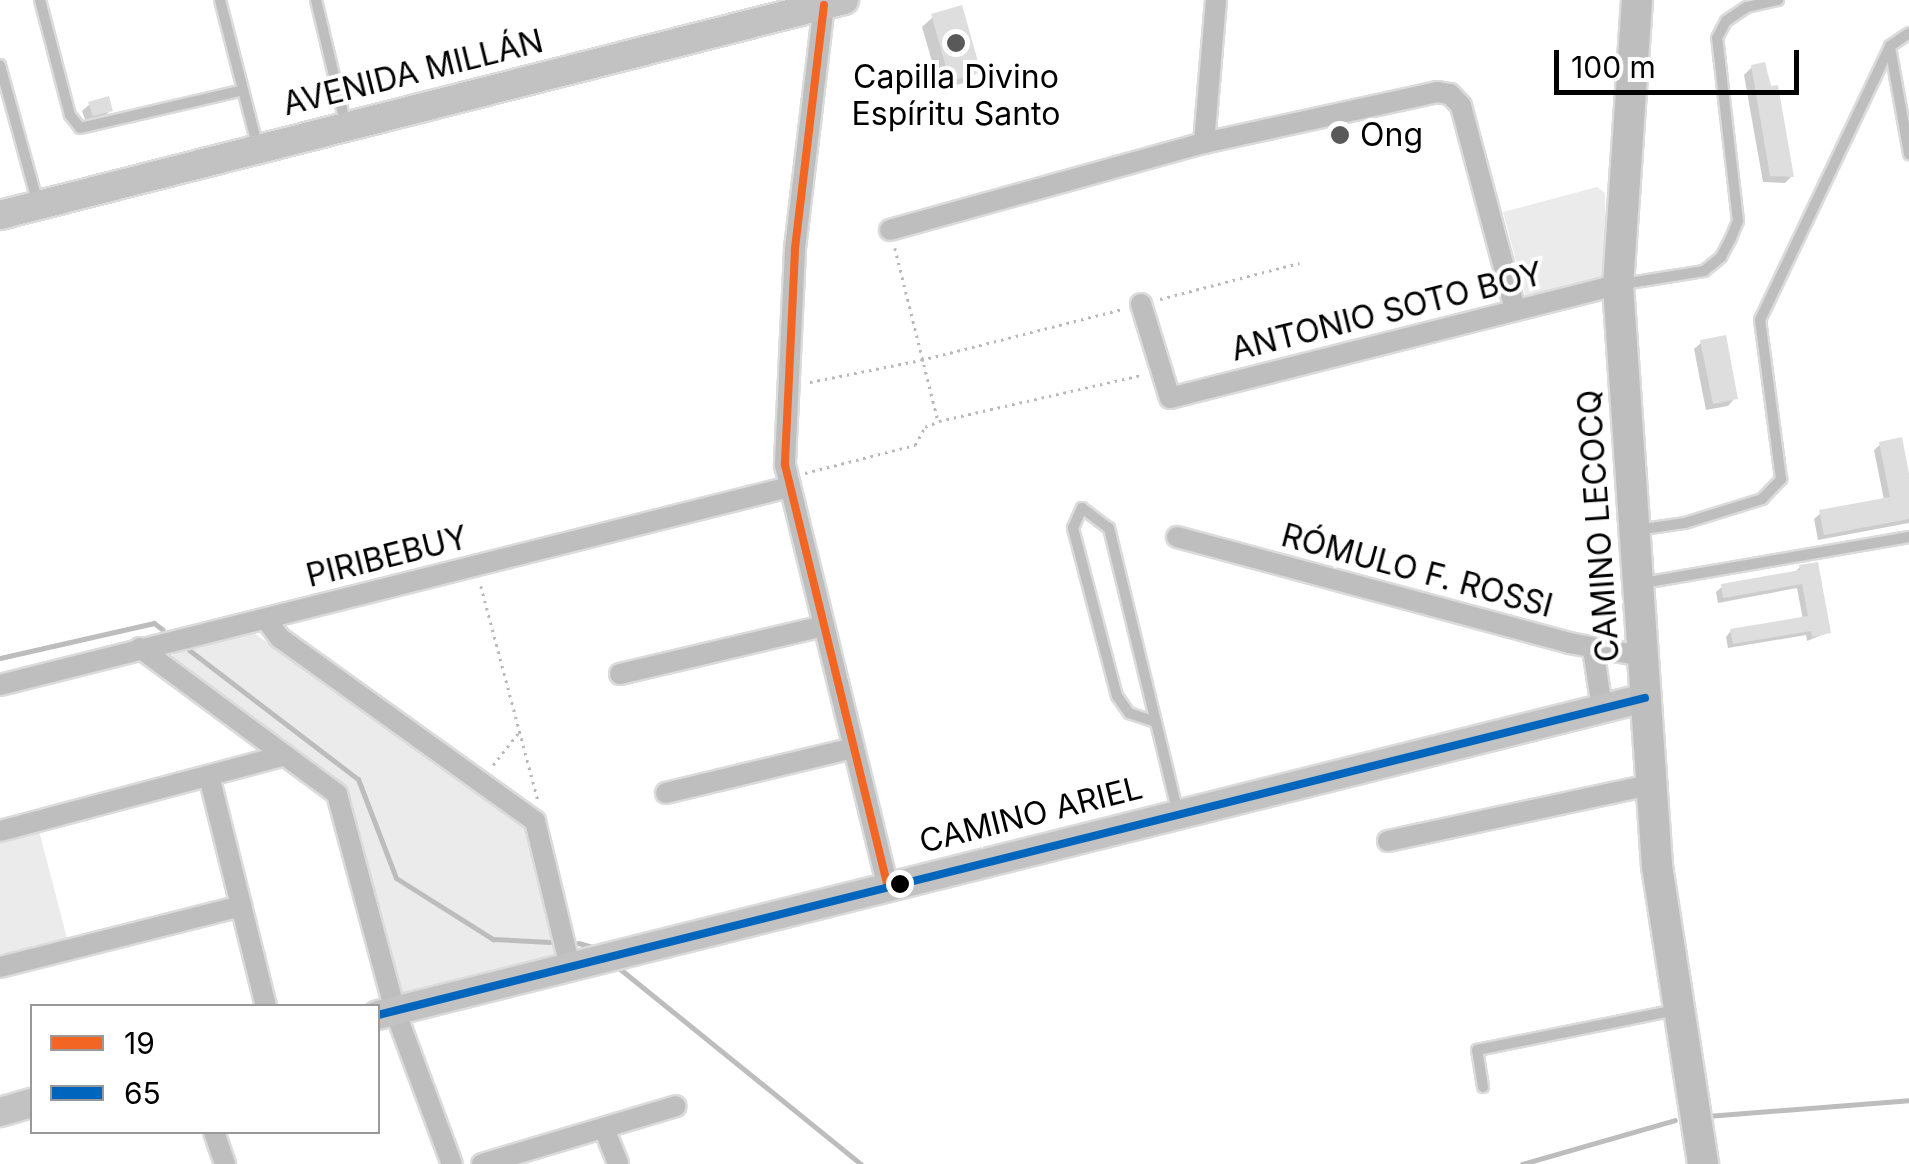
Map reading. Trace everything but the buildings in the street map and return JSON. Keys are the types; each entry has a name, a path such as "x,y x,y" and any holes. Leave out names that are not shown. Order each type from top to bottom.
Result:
{"main road":[{"name":"CAMINO LECOCQ","path":"1637,0 1618,285 1650,785 1676,1010 1703,1164"}],"street":[{"path":"1204,144 1216,0"},
{"name":"AVENIDA MILLÁN","path":"0,216 784,8 834,2"},
{"path":"834,2 803,162 784,465 888,887"},
{"path":"890,230 1204,144 1438,92 1450,94 1461,106 1515,309"},
{"name":"ANTONIO SOTO BOY","path":"1162,370 1170,398 1618,285"},
{"path":"1141,304 1162,370"},
{"name":"PIRIBEBUY","path":"0,685 789,486"},
{"name":"RÓMULO F. ROSSI","path":"1177,537 1593,649 1642,656"},
{"path":"266,619 280,638 535,821 570,967"},
{"path":"620,674 823,626"},
{"path":"140,648 338,794 386,1013 452,1164"},
{"path":"1593,649 1602,707"},
{"name":"CAMINO ARIEL","path":"386,1013 1645,698"},
{"path":"666,793 854,748"},
{"path":"0,831 285,755"},
{"path":"210,776 266,1004"},
{"path":"1388,841 1650,785"},
{"path":"0,967 241,906"},
{"path":"0,1112 30,1104"},
{"path":"482,1164 676,1106"},
{"path":"605,1130 618,1164"},
{"path":"215,1134 225,1164"}],"lane":[{"path":"40,0 70,115 80,128 243,90"},
{"path":"220,0 258,148"},
{"path":"316,0 346,126"},
{"path":"1618,285 1704,270 1721,257 1738,221 1716,38 1726,22 1747,7 1778,0"},
{"path":"1633,531 1684,523 1762,499 1780,479 1782,464 1760,320 1890,46 1909,33"},
{"path":"1890,46 1909,154"},
{"path":"0,65 38,206"},
{"path":"1156,722 1129,713 1117,696 1073,528 1082,508 1110,528 1178,814"},
{"path":"1637,584 1909,537"},
{"path":"1483,1087 1476,1050 1676,1010"}],"path":[{"path":"890,230 939,421"},
{"path":"789,386 921,360 1299,263"},
{"path":"789,486 810,469 915,445 925,427 939,421 1162,370"},
{"path":"476,566 539,806 535,821"},
{"path":"482,781 520,730"}],"shaded area":[{"path":"1597,187 1605,193 1606,276 1601,281 1525,295 1503,212"},
{"path":"254,633 525,822 559,949 555,959 401,997 348,800 173,663 172,656 178,651"},
{"path":"38,827 68,942 0,960 0,837"}],"waterway":[{"path":"0,658 154,623 163,630"},
{"path":"189,650 358,779 396,878 493,939 550,942"},
{"path":"578,943 593,947"},
{"path":"620,969 861,1164"},
{"path":"1707,1116 1909,1100"},
{"path":"1522,1164 1675,1120"}],"transit line":[{"name":"19","path":"824,5 795,250 785,465 888,887"},
{"name":"65","path":"380,1014 1645,698"}],"place":[{"name":"Capilla Divino Espíritu Santo","path":"956,43"},
{"name":"Ong","path":"1340,135"}]}
